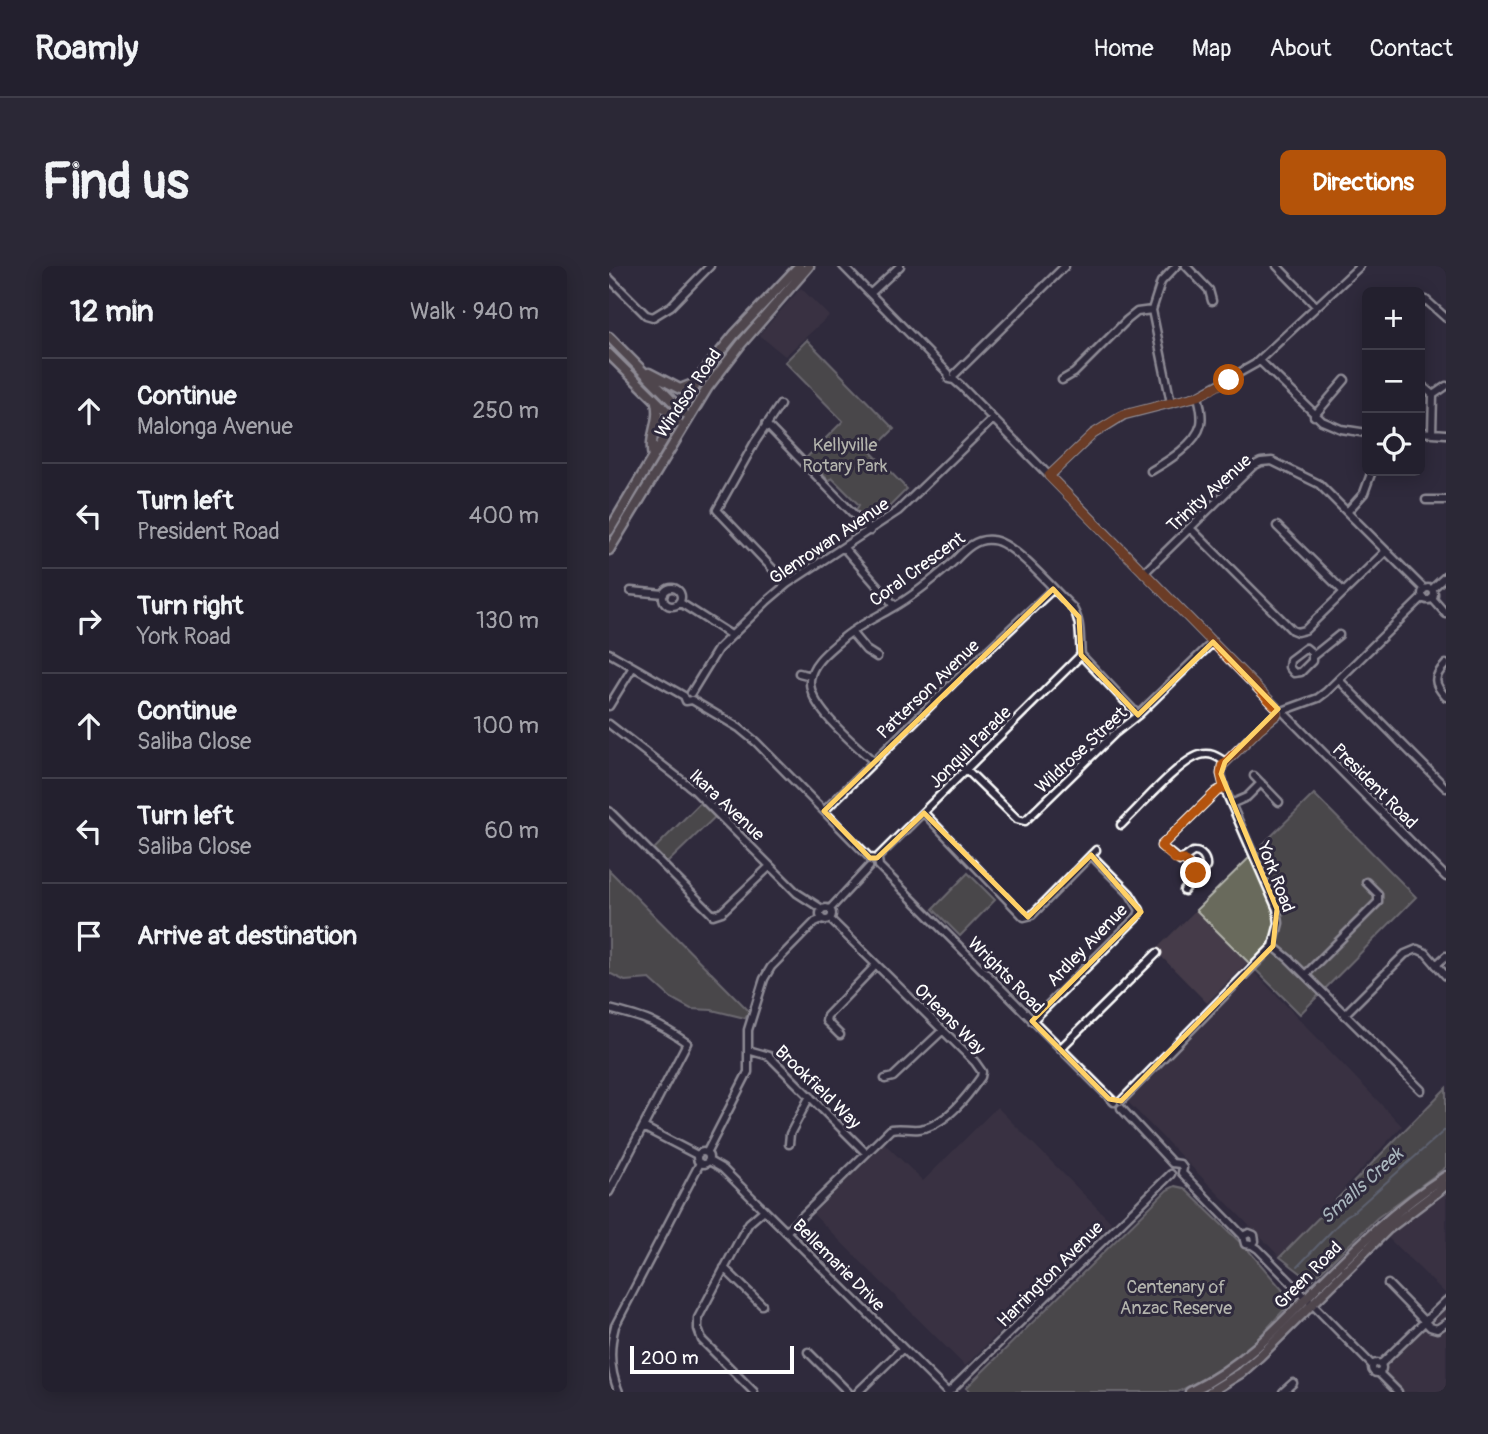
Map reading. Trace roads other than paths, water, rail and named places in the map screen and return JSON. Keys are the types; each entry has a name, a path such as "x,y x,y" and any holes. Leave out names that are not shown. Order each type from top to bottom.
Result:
{"main road":[{"name":"Windsor Road","path":"609,531 698,381 734,335 799,266"},
{"name":"Windsor Road","path":"609,550 688,417 727,361 809,266"},
{"path":"609,337 688,417"},
{"path":"609,354 683,426"},
{"path":"643,370 680,389 698,381"},
{"path":"653,457 650,444 657,416 655,400"},
{"name":"Green Road","path":"1210,1392 1241,1373 1398,1210 1446,1176"},
{"name":"Green Road","path":"1190,1392 1237,1365 1388,1229 1446,1185"}],"street":[{"path":"609,278 644,313 653,317 671,306 710,266"},
{"name":"President Road","path":"843,266 1446,877"},
{"path":"871,293 900,266"},
{"path":"952,376 1065,266"},
{"path":"1171,402 1152,310 1161,282 1175,266"},
{"path":"1186,266 1209,290 1212,301"},
{"path":"1277,266 1316,306"},
{"path":"1049,476 1093,434 1112,421 1133,411 1198,396 1259,360 1360,266"},
{"path":"1425,300 1433,304 1446,318"},
{"path":"1062,380 1074,373 1137,312 1152,310"},
{"path":"1259,360 1314,416 1335,428 1362,432"},
{"path":"1314,416 1345,380"},
{"path":"1433,395 1446,386"},
{"path":"1425,388 1433,395"},
{"path":"1432,433 1433,395"},
{"path":"1151,471 1167,462 1199,429 1202,413 1198,396"},
{"path":"781,405 766,424 717,510 787,584"},
{"name":"Glenrowan Avenue","path":"689,697 715,653 731,635 787,584 870,531 913,499 993,419"},
{"path":"766,424 870,531"},
{"path":"1425,432 1446,434"},
{"name":"Trinity Avenue","path":"1144,573 1253,466 1261,462 1276,463 1319,484 1348,511 1424,593"},
{"path":"1348,511 1364,493 1370,476"},
{"path":"1426,500 1446,500"},
{"path":"1277,526 1343,592"},
{"path":"1190,528 1292,630 1300,632"},
{"name":"Coral Crescent","path":"811,676 820,660 851,632 895,606 940,573 971,545 983,540 993,540 1009,546 1079,617 1081,655"},
{"path":"844,548 895,606"},
{"path":"1300,632 1386,551"},
{"path":"1121,825 1189,760 1207,754 1217,756 1225,762 1281,712 1318,698 1424,593 1446,576"},
{"path":"669,589 677,590 681,597 679,602 672,606 667,604 663,600 664,594 669,589"},
{"name":"Patterson Avenue","path":"824,811 953,683 1053,589"},
{"path":"1432,589 1432,598"},
{"path":"631,591 664,594"},
{"path":"1424,593 1428,600 1432,598"},
{"path":"1432,598 1446,614"},
{"path":"679,602 731,635"},
{"path":"851,632 866,650 877,657"},
{"path":"1300,632 1304,648 1313,656"},
{"path":"1304,648 1288,664 1294,673 1301,672 1312,661 1313,656 1339,635"},
{"name":"Wildrose Street","path":"967,770 1017,819 1025,821 1114,733 1138,715 1213,642"},
{"name":"Wrights Road","path":"609,653 689,697 745,732 1060,1049 1119,1104 1172,1163"},
{"path":"1081,655 1138,715"},
{"name":"Jonquil Parade","path":"875,861 1081,655"},
{"path":"1446,664 1432,680 1446,697"},
{"path":"609,706 633,667"},
{"path":"799,673 811,676 811,691 815,702 874,762"},
{"path":"1339,680 1446,788"},
{"name":"Ikara Avenue","path":"609,724 693,789 806,900 826,909"},
{"name":"York Road","path":"1225,762 1221,774 1224,788 1277,909 1279,923 1273,946"},
{"path":"1254,776 1279,802"},
{"path":"1231,804 1247,797 1261,783"},
{"path":"1184,891 1206,867 1206,863 1200,853 1193,852 1184,860 1176,860 1161,846 1216,792 1224,788"},
{"path":"609,811 713,915 722,912 770,866"},
{"name":"Ardley Avenue","path":"923,813 1024,917 1032,915 1094,853 1140,910 1138,916 1033,1021"},
{"path":"1184,860 1198,873"},
{"path":"822,919 820,914 869,867 867,862 875,861"},
{"path":"1305,975 1378,902 1378,894 1366,882"},
{"path":"700,1163 706,1164 709,1161 707,1152 748,1072 748,1030 764,979 771,967 815,922 830,919 832,914 826,909"},
{"name":"Orleans Way","path":"786,1232 891,1129 918,1129 936,1125 950,1113 981,1077 982,1072 830,919"},
{"path":"1119,1104 1273,946 1421,1090"},
{"path":"1345,1014 1405,954 1417,949 1426,953 1446,976"},
{"path":"1060,1049 1157,953"},
{"path":"1436,965 1446,957"},
{"path":"840,1035 827,1021 827,1016 876,965"},
{"path":"609,1009 644,1017 687,1043 609,1192"},
{"path":"885,1079 893,1077 943,1030"},
{"name":"Brookfield Way","path":"748,1050 769,1056 865,1152"},
{"path":"789,1144 790,1134 810,1096"},
{"path":"618,1392 610,1369 609,1354 615,1326 700,1163 697,1155 643,1127"},
{"path":"697,1155 702,1151 707,1152"},
{"name":"Bellemarie Drive","path":"709,1161 723,1168 948,1392"},
{"path":"1182,1173 1175,1176 1171,1174 1169,1168 1172,1163 1180,1164 1182,1173 1243,1236 1249,1233 1254,1235 1255,1241 1252,1245 1382,1369 1379,1373 1398,1392"},
{"path":"609,1169 618,1174"},
{"name":"Harrington Avenue","path":"948,1392 1171,1174"},
{"path":"754,1392 702,1340 698,1318 749,1223 764,1210"},
{"path":"724,1268 762,1305"},
{"path":"1388,1284 1425,1322 1437,1329 1446,1322"},
{"path":"1376,1365 1446,1301"},
{"path":"858,1392 902,1349"},
{"path":"808,1352 848,1392"},
{"path":"1283,1392 1293,1383"}],"waterway":[{"name":"Smalls Creek","path":"1298,1266 1346,1216 1446,1129"}],"park label":[{"name":"Kellyville Rotary Park","path":"845,455"},
{"name":"Centenary of Anzac Reserve","path":"1176,1297"}]}
